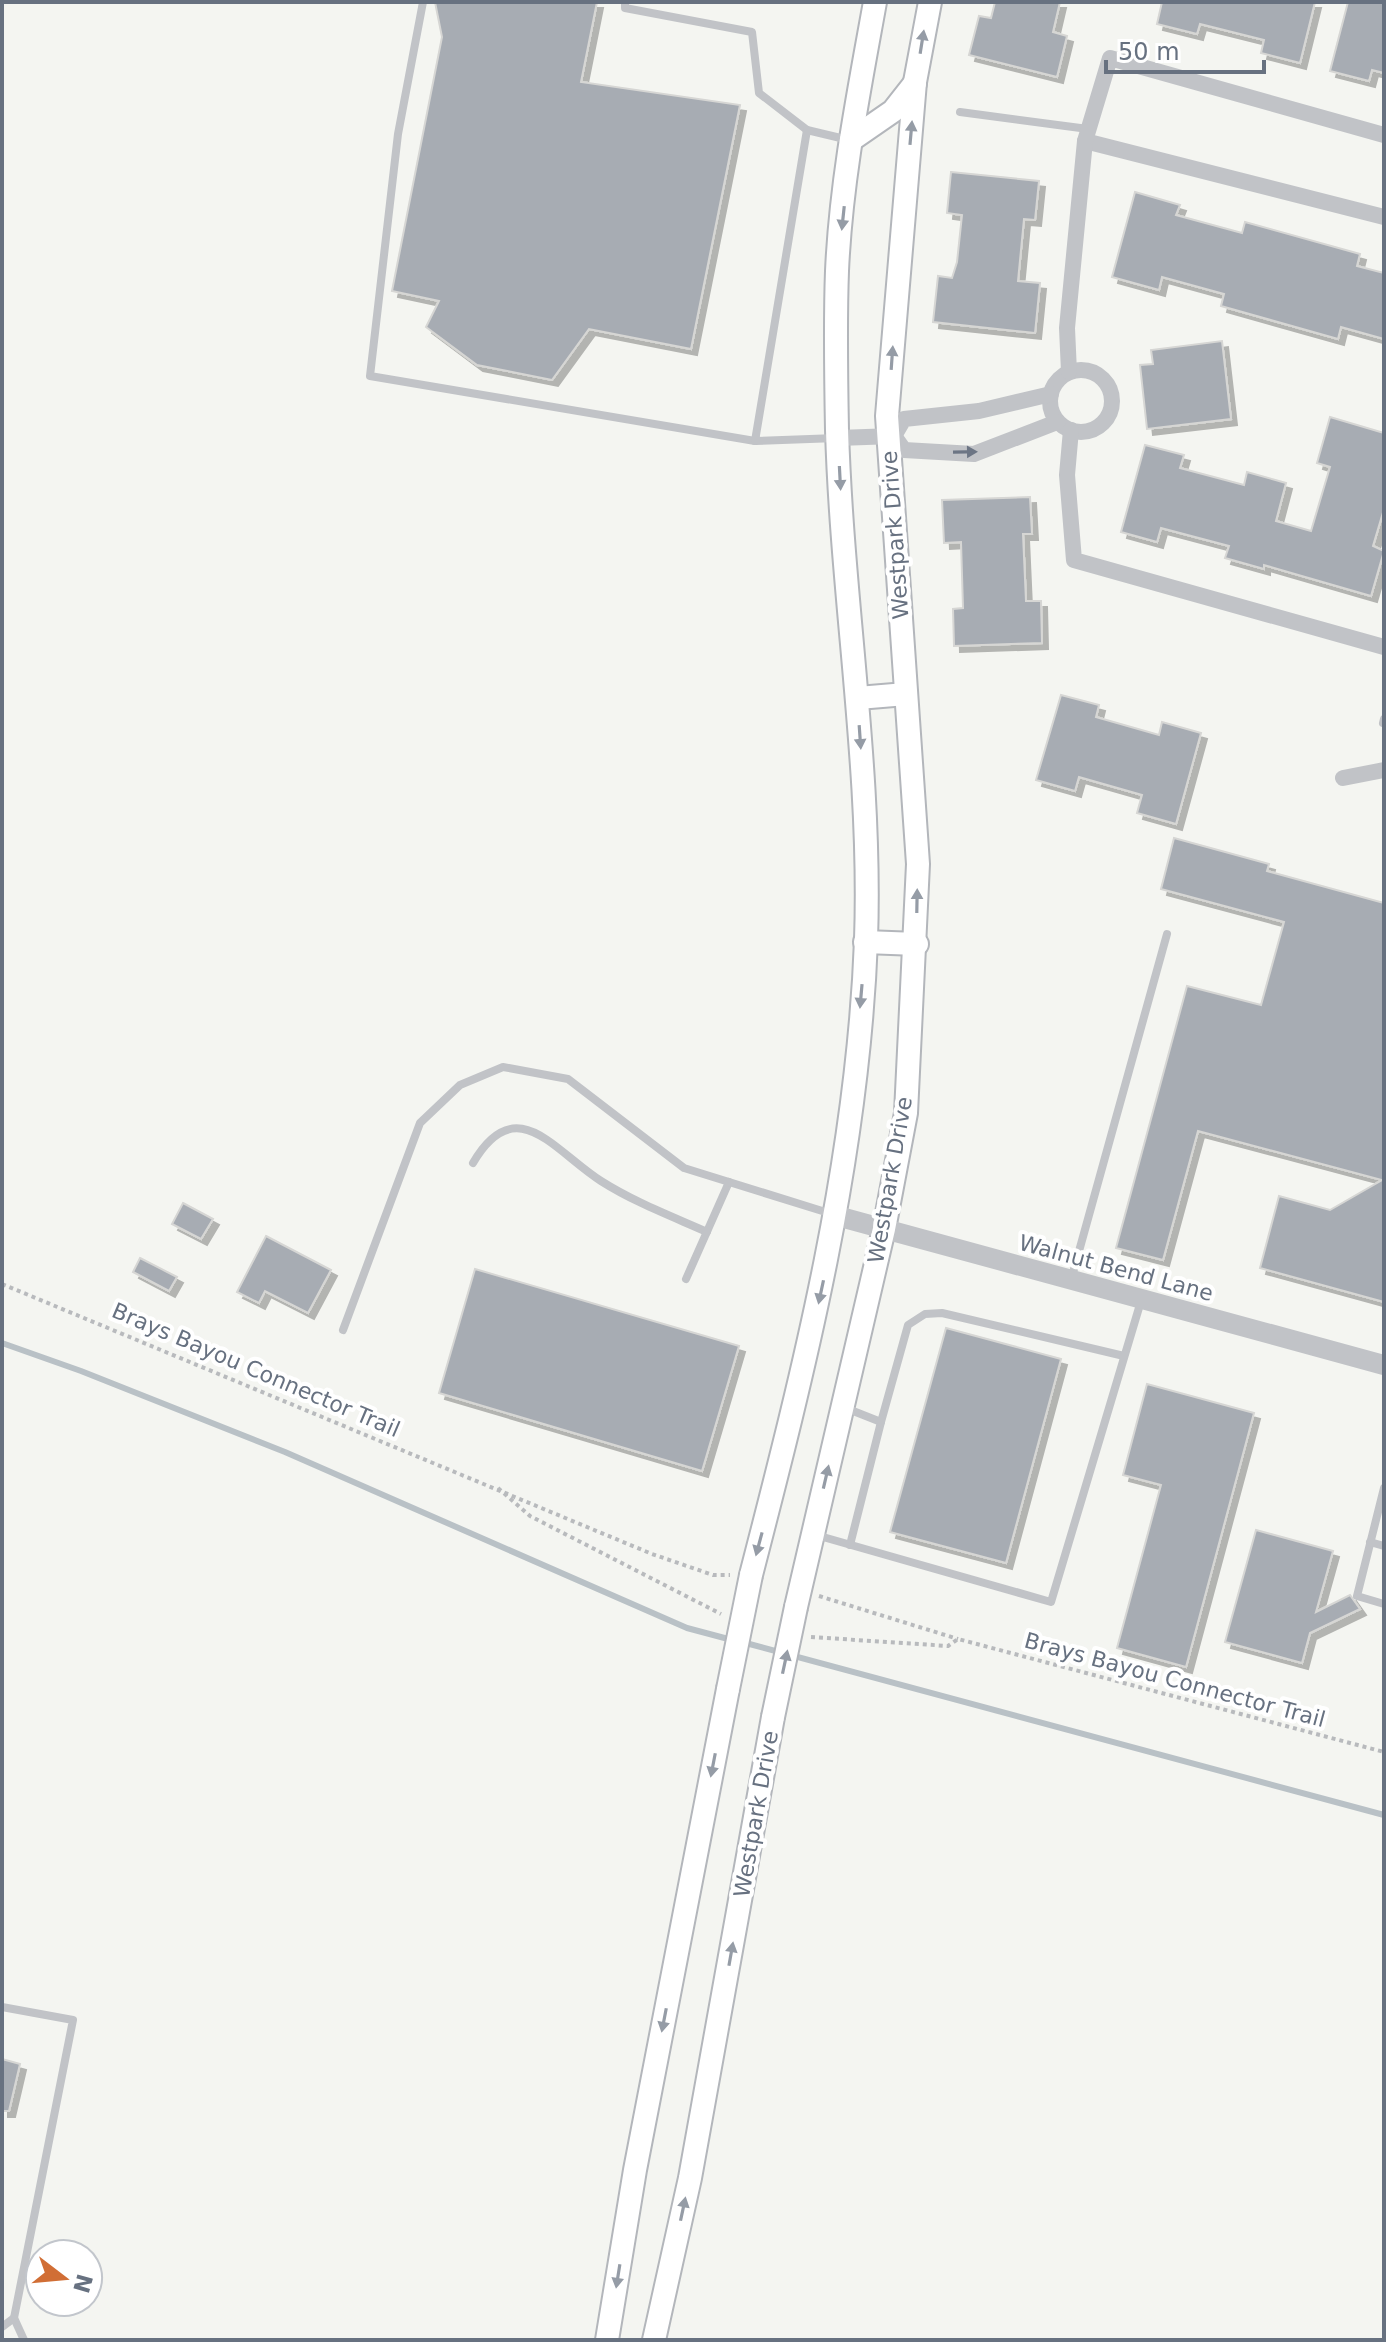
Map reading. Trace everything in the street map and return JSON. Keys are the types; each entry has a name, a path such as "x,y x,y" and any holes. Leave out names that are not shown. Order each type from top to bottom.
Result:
{"main road":[{"path":"607,2340 635,2170 728,1689 751,1575 815,1321 837,1216 852,1103 865,942 866,828 843,539 838,438 837,270 851,140 875,2"},
{"name":"Westpark Drive","path":"654,2340 690,2178 773,1717 884,1229 906,1113 917,944 918,864 891,436 915,82 930,2"},
{"path":"851,140 893,111 915,82"},
{"path":"858,698 906,694"},
{"path":"865,942 917,944"}],"street":[{"path":"1069,372 1067,328 1086,135 1110,58 1384,135"},
{"path":"1086,135 1384,217"},
{"path":"838,438 891,436 904,450 974,454 1064,426 1096,429 1110,413 1111,391 1098,375 1089,371 1069,372 1055,385 1050,404 1064,426 1074,560 1384,647"},
{"path":"891,436 904,419 979,411 1051,394"},
{"path":"1343,778 1384,770"},
{"name":"Walnut Bend Lane","path":"837,1216 1384,1365"}],"lane":[{"path":"423,2 398,134 370,376 755,441 838,438"},
{"path":"625,2 625,8 752,32 759,93 807,130 851,140"},
{"path":"960,112 1086,135"},
{"path":"755,441 807,130"},
{"path":"1071,1281 1167,934"},
{"path":"343,1330 420,1123 460,1085 503,1067 568,1079 684,1168 837,1216"},
{"path":"473,1163 487,1138 507,1130 522,1129 543,1136 599,1179 622,1192 707,1232"},
{"path":"686,1279 729,1182"},
{"path":"813,1534 1051,1602 1141,1300"},
{"path":"850,1545 908,1325 925,1314 942,1313 1124,1356"},
{"path":"842,1407 881,1422"},
{"path":"1384,1488 1357,1596 1384,1604"},
{"path":"1370,1542 1384,1546"},
{"path":"2,2007 73,2020 14,2318 24,2340"},
{"path":"2,2327 14,2318"}],"path":[{"name":"Brays Bayou Connector Trail","path":"2,1284 713,1575 751,1575"},
{"name":"Brays Bayou Connector Trail","path":"498,1488 530,1516 713,1612 727,1615"},
{"name":"Brays Bayou Connector Trail","path":"798,1599 1384,1752"},
{"name":"Brays Bayou Connector Trail","path":"799,1634 948,1646 958,1639"}],"building":[{"path":"435,2 597,2 581,82 740,105 691,349 589,329 552,380 477,365 426,327 439,301 392,291 442,37"},
{"path":"995,2 1060,2 1053,32 1067,36 1057,77 969,55 979,16 991,18"},
{"path":"1162,2 1315,2 1300,63 1261,53 1264,40 1200,24 1197,34 1157,24"},
{"path":"1348,2 1384,2 1384,73 1372,70 1369,81 1330,71"},
{"path":"951,172 1039,181 1035,220 1024,219 1018,281 1040,283 1035,333 933,322 938,276 952,278 957,262 962,215 947,213"},
{"path":"1135,192 1180,205 1176,215 1242,233 1245,222 1360,254 1357,266 1384,273 1384,339 1341,327 1338,339 1221,306 1224,294 1162,277 1159,290 1112,277"},
{"path":"1222,341 1231,419 1147,429 1140,365 1153,364 1151,350"},
{"path":"1330,417 1384,433 1384,509 1373,546 1384,551 1371,596 1264,565 1264,569 1225,558 1229,546 1161,528 1157,542 1121,532 1145,445 1184,455 1180,468 1244,485 1247,472 1286,483 1276,521 1311,531 1330,467 1317,463"},
{"path":"1030,497 1032,534 1023,534 1026,601 1041,601 1042,643 954,646 953,609 963,608 961,542 944,543 942,500"},
{"path":"1061,695 1099,705 1096,717 1159,735 1162,722 1201,733 1176,824 1137,813 1142,795 1079,777 1075,791 1036,780"},
{"path":"1174,838 1269,864 1267,871 1384,903 1384,1302 1260,1268 1279,1196 1330,1210 1382,1180 1198,1131 1163,1260 1116,1248 1187,986 1261,1005 1284,922 1161,889"},
{"path":"183,1203 213,1219 201,1239 172,1224"},
{"path":"266,1236 331,1270 308,1313 265,1291 259,1303 237,1292"},
{"path":"140,1258 177,1277 169,1291 133,1272"},
{"path":"475,1269 739,1346 702,1471 439,1393"},
{"path":"946,1328 1061,1359 1006,1563 890,1532"},
{"path":"1147,1384 1254,1413 1186,1667 1117,1648 1161,1485 1123,1475"},
{"path":"1256,1530 1333,1551 1316,1612 1350,1595 1360,1609 1310,1633 1302,1663 1225,1642"},
{"path":"2,2059 20,2064 9,2111 2,2111"}],"waterway":[{"path":"2,1343 285,1452 687,1628 732,1640"},
{"path":"742,1642 1384,1815"}]}
